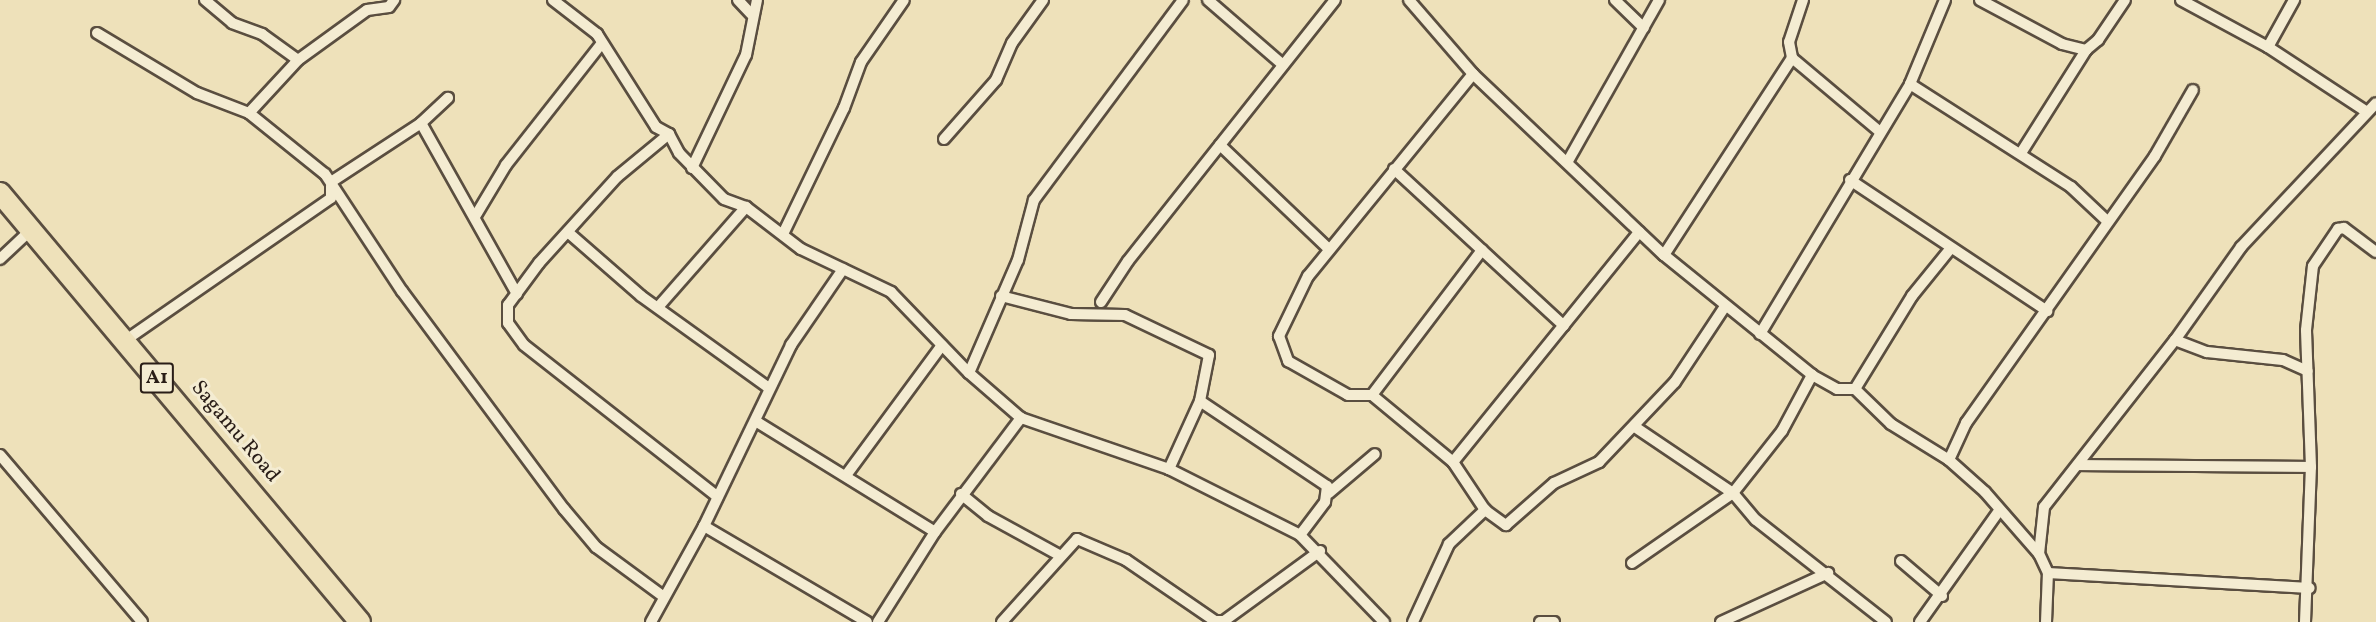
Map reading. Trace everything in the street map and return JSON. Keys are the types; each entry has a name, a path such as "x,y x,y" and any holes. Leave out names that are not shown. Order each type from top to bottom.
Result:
{"highway":[{"name":"Sagamu Road","path":"0,193 126,340 360,622"}],"street":[{"path":"206,0 232,23 262,34 298,60"},
{"path":"738,0 751,14"},
{"path":"692,168 746,55 751,14 757,0"},
{"path":"783,234 844,108 861,62 903,0"},
{"path":"944,139 996,80 1012,43 1043,0"},
{"path":"969,373 1018,260 1034,200 1183,0"},
{"path":"1208,0 1283,65"},
{"path":"1101,302 1220,145 1335,0"},
{"path":"1409,0 1473,74 1568,161 1639,232 1724,308 1812,375 1837,389 1855,389 1891,424 1949,459 2039,555 2048,573 2046,622"},
{"path":"1615,0 1644,28"},
{"path":"1568,161 1659,0"},
{"path":"1803,0 1789,42 1792,58 1879,131"},
{"path":"1760,334 1879,131 1910,84 1945,0"},
{"path":"1980,0 2062,44 2086,50"},
{"path":"2021,153 2086,50 2098,40 2125,0"},
{"path":"2181,0 2268,47 2367,112"},
{"path":"2268,47 2294,0"},
{"path":"557,1 602,43 656,127 669,134 692,168 724,200 746,207 801,249 891,292 969,373 1021,418 1169,469 1300,535 1320,551 1384,622"},
{"path":"249,113 298,60 367,10 389,2"},
{"path":"97,33 197,93 249,113 331,182 402,291 564,509 596,547 664,597"},
{"path":"476,215 506,165 602,43"},
{"path":"1664,255 1792,58"},
{"path":"1473,74 1329,249 1285,316 1280,351 1288,361 1348,395 1372,395 1453,462 1485,510 1506,525 1554,483 1599,462 1635,427 1675,382 1724,308"},
{"path":"1910,84 2071,187 2106,220"},
{"path":"1949,459 1966,423 2047,311 2106,220 2155,156 2193,90"},
{"path":"331,182 421,123 448,98"},
{"path":"2039,555 2044,507 2175,340 2241,246 2376,103"},
{"path":"421,123 476,215 518,294"},
{"path":"669,134 617,177 570,234 539,263 508,305 512,333 718,497"},
{"path":"1220,145 1329,249"},
{"path":"1394,169 1564,326"},
{"path":"1850,180 2047,311"},
{"path":"126,340 331,198 331,182"},
{"path":"659,306 746,207"},
{"path":"2305,622 2310,588 2311,467 2306,330 2313,266 2320,252 2344,228 2376,252"},
{"path":"0,259 32,229"},
{"path":"1453,462 1639,232"},
{"path":"570,234 659,306 769,388"},
{"path":"1855,389 1912,296 1951,248"},
{"path":"1372,395 1482,250"},
{"path":"656,620 664,597 704,526 757,422 769,388 810,312 843,269"},
{"path":"1001,296 1071,314 1125,315 1200,348 1211,364 1200,401 1169,469"},
{"path":"2175,340 2207,352 2283,360 2308,371"},
{"path":"847,474 942,345"},
{"path":"1632,563 1733,493 1782,431 1812,375"},
{"path":"1200,401 1327,486 1329,493"},
{"path":"878,622 934,532 1021,418"},
{"path":"757,422 847,474 934,532"},
{"path":"1635,427 1733,493 1756,520 1828,573 1886,622"},
{"path":"1300,535 1329,493 1375,454"},
{"path":"0,455 142,622"},
{"path":"2078,465 2311,467"},
{"path":"962,494 988,516 1059,555"},
{"path":"1413,622 1449,544 1485,510"},
{"path":"1920,622 1942,596 1999,511"},
{"path":"704,526 867,622"},
{"path":"1002,622 1049,574 1059,555 1077,539 1097,544 1215,621 1224,621 1320,551"},
{"path":"1901,561 1942,596"},
{"path":"1721,622 1828,573"},
{"path":"2048,573 2310,588"},
{"path":"1540,622 1554,622"}]}
